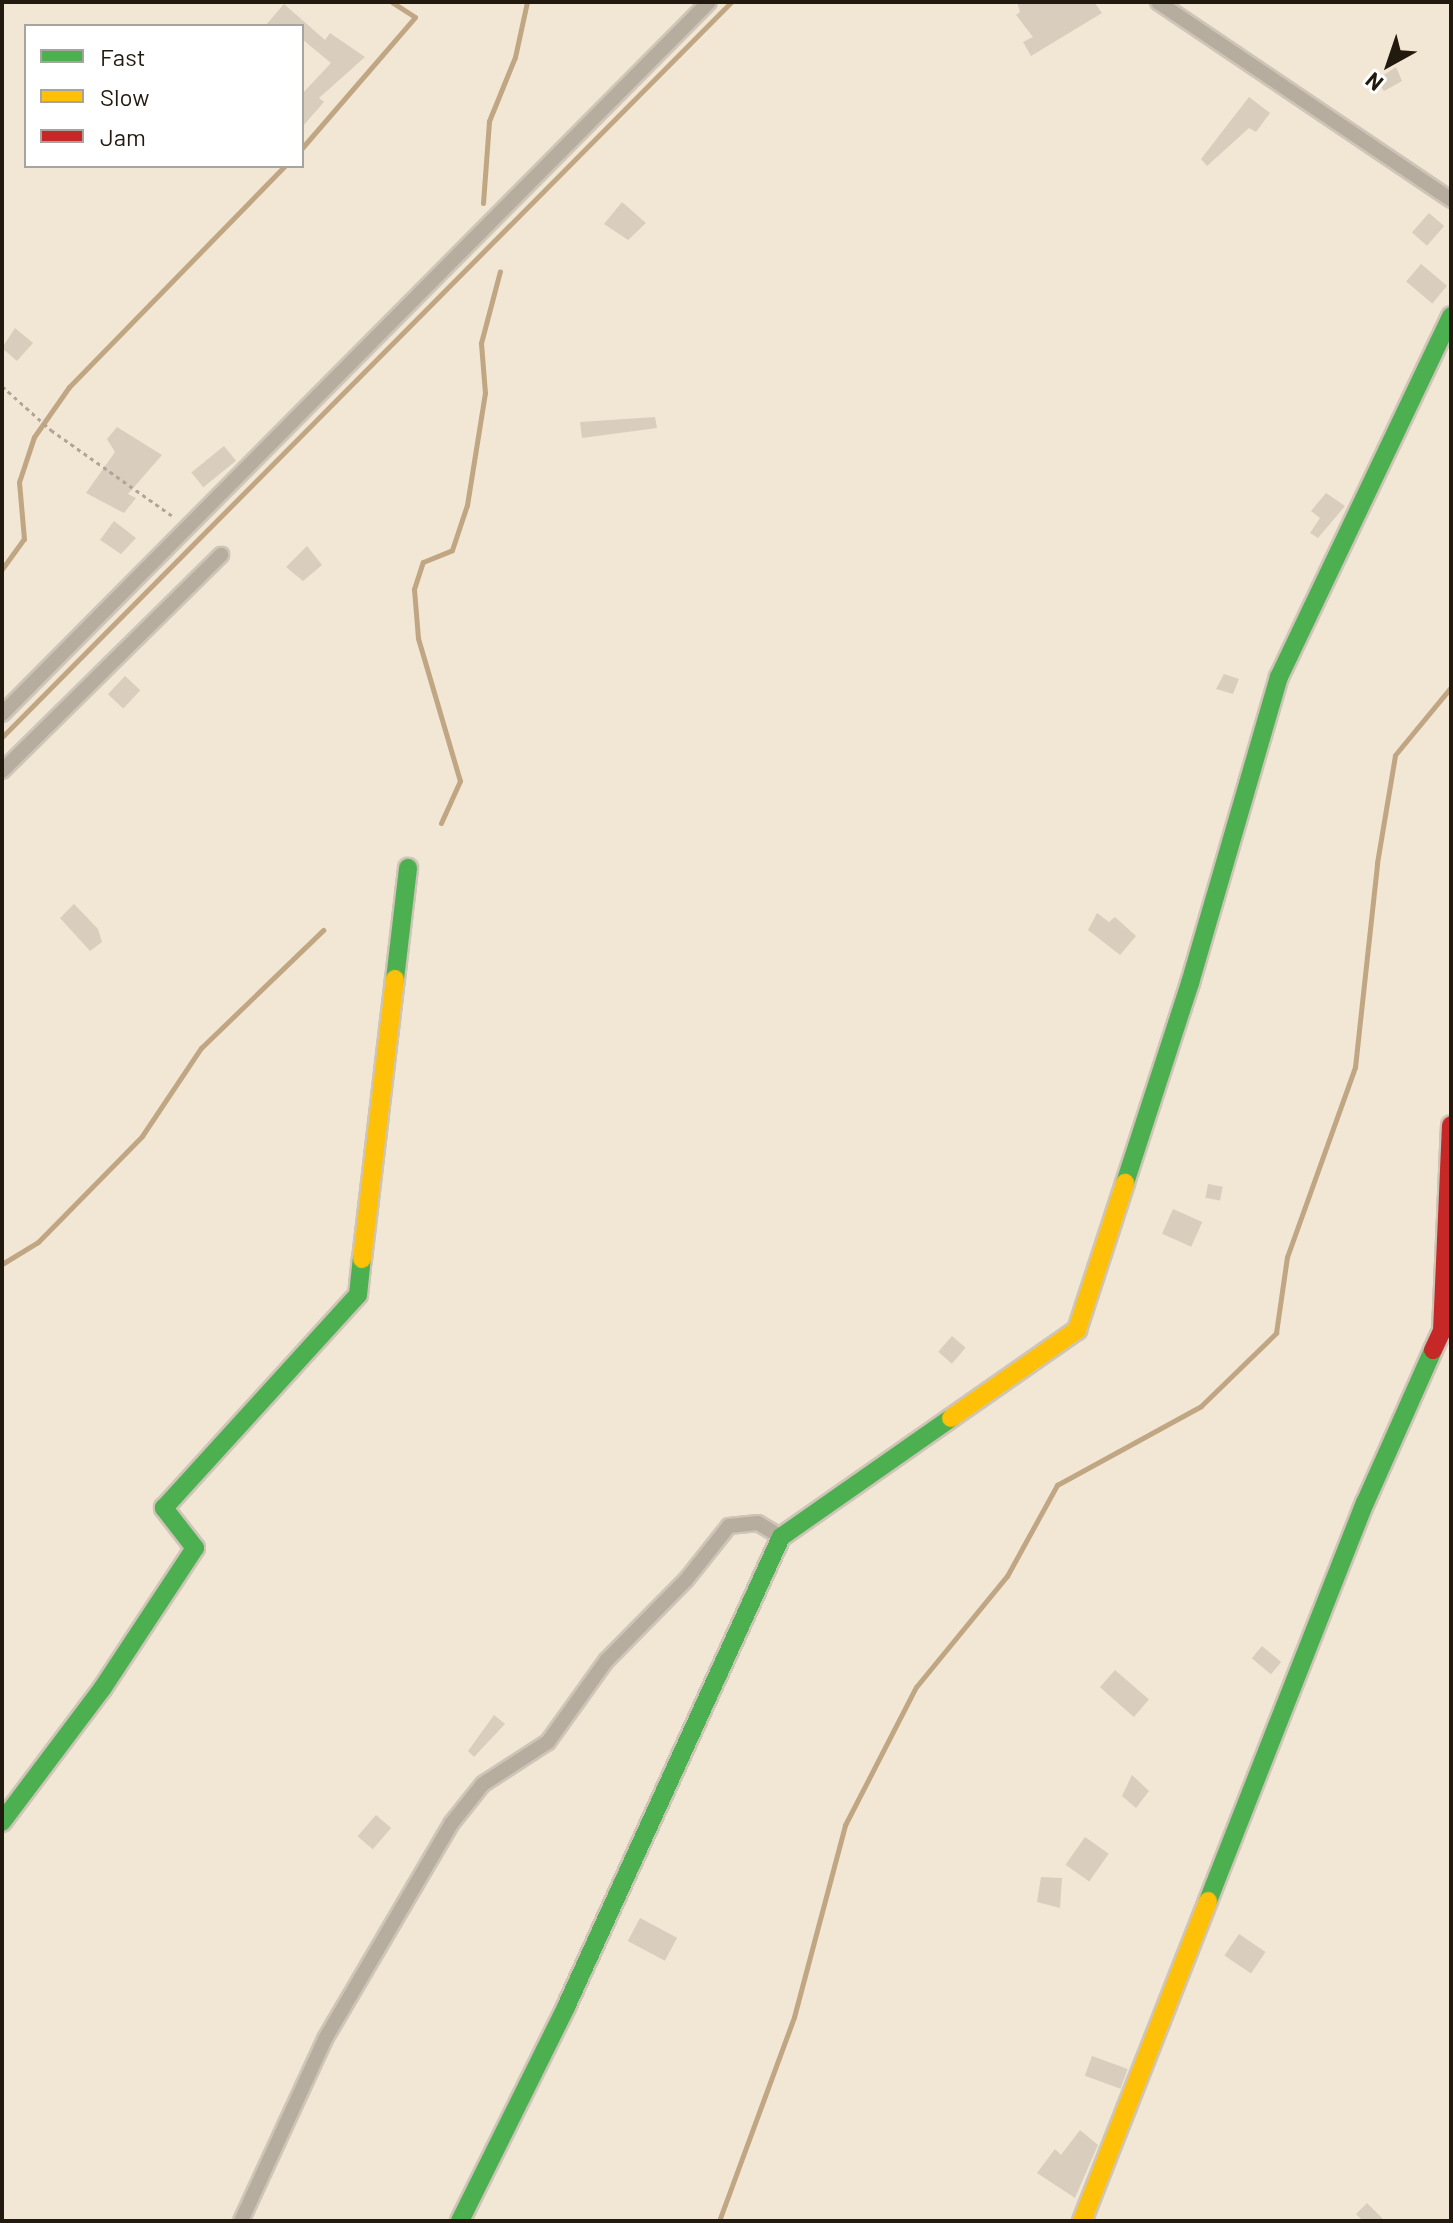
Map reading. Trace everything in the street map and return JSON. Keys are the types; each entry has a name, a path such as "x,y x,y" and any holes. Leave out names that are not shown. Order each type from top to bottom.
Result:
{"street":[{"path":"2,714 709,2"},
{"path":"1158,2 1451,200"},
{"path":"460,2221 566,2007 781,1537 1077,1330 1190,983 1279,677 1451,316"},
{"path":"2,771 221,555"},
{"path":"2,1822 102,1689 195,1548 164,1508 358,1295 408,868"},
{"path":"1082,2221 1365,1503 1442,1331 1451,1125"},
{"path":"241,2221 325,2039 451,1824 483,1784 548,1742 606,1661 686,1580 729,1526 758,1523 781,1537"}],"path":[{"path":"2,386 51,430 188,526"}],"building":[{"path":"1017,2 1094,2 1102,13 1031,56 1023,42 1033,37 1016,15 1020,12"},
{"path":"284,4 325,40 330,33 365,57 319,98 324,102 304,125 304,92 331,63 304,41 304,24 267,24"},
{"path":"1396,67 1402,81 1384,91 1376,80"},
{"path":"1249,97 1270,113 1256,132 1249,128 1207,166 1201,159"},
{"path":"622,202 646,223 628,240 604,224"},
{"path":"1429,213 1444,226 1427,246 1412,233"},
{"path":"1421,264 1447,286 1432,303 1406,282"},
{"path":"15,328 33,343 17,361 2,348"},
{"path":"655,417 657,428 582,438 580,422"},
{"path":"117,427 162,455 128,494 136,498 124,513 86,493 115,452 107,439"},
{"path":"224,446 236,461 203,487 191,472"},
{"path":"1326,493 1345,506 1318,538 1310,533 1320,518 1311,511"},
{"path":"114,521 136,538 121,554 100,540"},
{"path":"307,546 322,565 303,581 286,567"},
{"path":"1224,674 1239,679 1233,694 1216,689"},
{"path":"125,676 140,690 123,709 108,694"},
{"path":"74,904 98,929 102,942 90,951 60,918"},
{"path":"1097,913 1109,922 1115,917 1136,936 1120,955 1088,930"},
{"path":"1208,1184 1223,1187 1220,1201 1205,1198"},
{"path":"1173,1209 1202,1222 1191,1247 1162,1234"},
{"path":"952,1336 966,1348 952,1364 938,1352"},
{"path":"1262,1646 1281,1662 1271,1674 1252,1658"},
{"path":"1115,1670 1149,1700 1134,1717 1100,1687"},
{"path":"494,1715 505,1724 474,1757 468,1751"},
{"path":"1132,1775 1149,1791 1136,1808 1122,1796"},
{"path":"376,1815 391,1828 373,1849 358,1836"},
{"path":"1085,1837 1109,1854 1089,1881 1065,1865"},
{"path":"1041,1877 1062,1878 1060,1908 1037,1902"},
{"path":"640,1918 677,1938 665,1961 628,1941"},
{"path":"1239,1934 1266,1952 1251,1973 1224,1956"},
{"path":"1092,2056 1128,2069 1121,2089 1085,2076"},
{"path":"1080,2130 1098,2145 1075,2198 1037,2173 1055,2149 1061,2155"},
{"path":"1367,2203 1385,2221 1363,2221 1356,2214"}],"waterway":[{"path":"304,146 415,17 392,2"},
{"path":"483,203 489,121 515,57 527,2"},
{"path":"2,737 731,2"},
{"path":"2,569 24,539 19,482 34,437 69,387 283,168"},
{"path":"441,823 460,781 418,638 414,589 423,562 452,550 467,505 485,393 481,343 500,271"},
{"path":"719,2221 794,2017 845,1825 916,1687 1007,1576 1057,1485 1201,1406 1276,1333 1287,1257 1355,1067 1377,863 1395,755 1451,687"},
{"path":"2,1264 38,1242 142,1136 201,1048 323,930"}],"traffic: fast":[{"path":"1125,1183 1190,983 1279,677 1451,316"},
{"path":"395,979 408,868"},
{"path":"2,1822 102,1689 195,1548 164,1508 358,1295 362,1259"},
{"path":"1208,1901 1365,1503 1433,1350"},
{"path":"460,2221 566,2007 781,1537 951,1418"}],"traffic: slow":[{"path":"362,1259 395,979"},
{"path":"951,1418 1077,1330 1125,1183"},
{"path":"1082,2221 1208,1901"}],"traffic: jam":[{"path":"1433,1350 1442,1331 1451,1125"}]}
